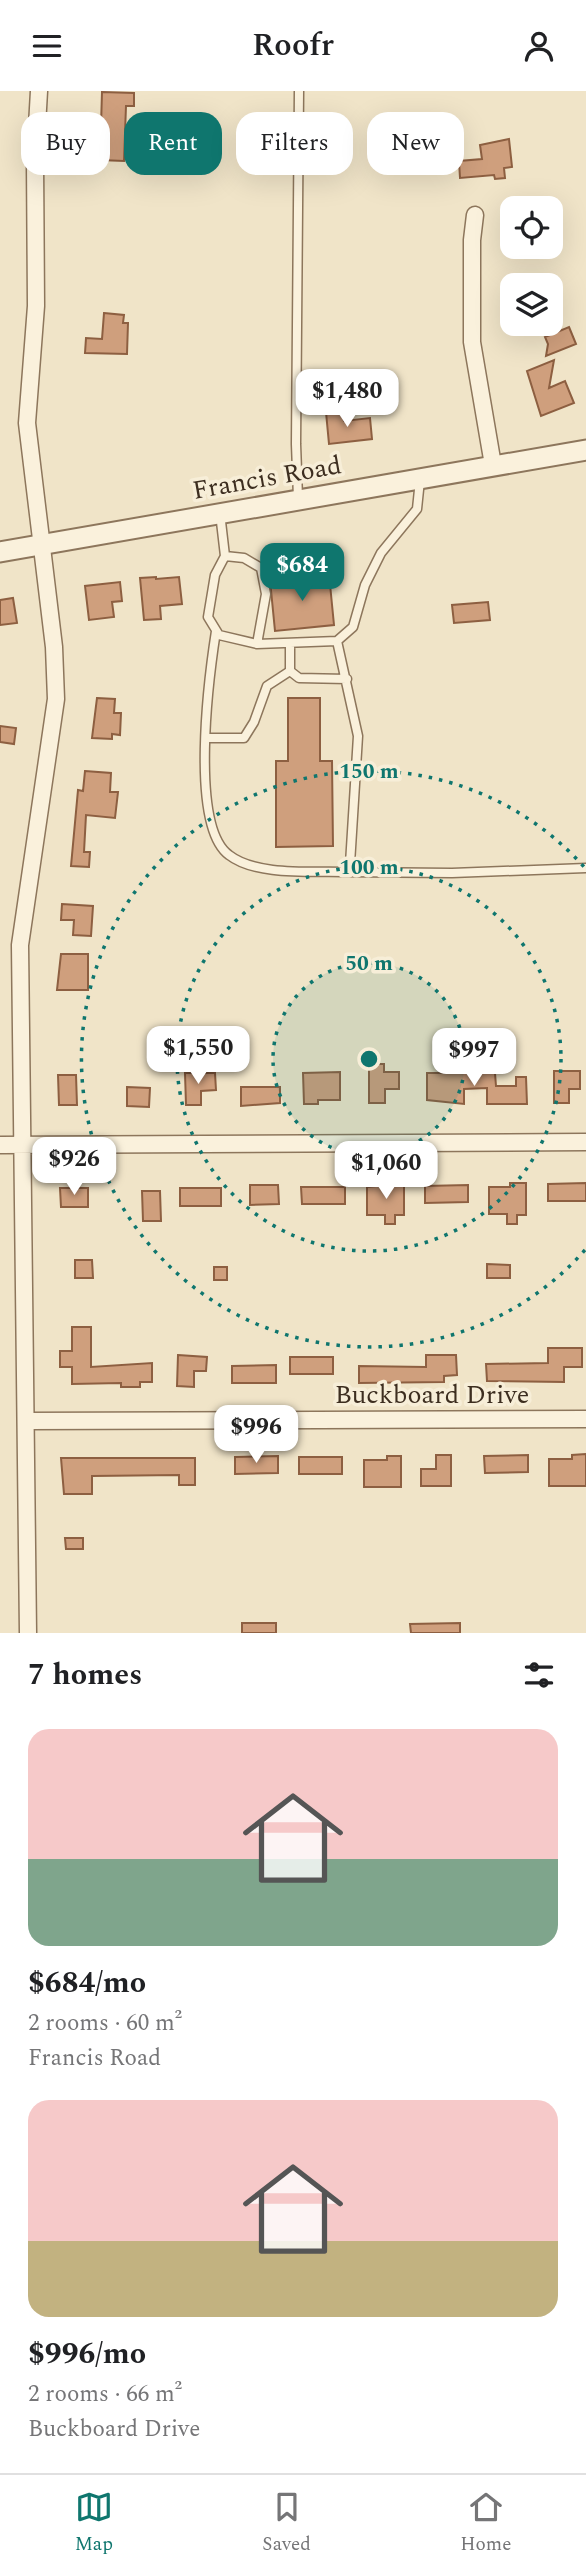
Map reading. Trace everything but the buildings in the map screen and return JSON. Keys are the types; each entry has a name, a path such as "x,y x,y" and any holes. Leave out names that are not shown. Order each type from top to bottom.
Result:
{"street":[{"path":"28,1633 20,945 56,699 54,647 27,423 36,306 35,161 39,91"},
{"path":"475,215 472,240 472,342 493,464"},
{"name":"Francis Road","path":"0,552 493,464 586,450"},
{"path":"0,1145 586,1142"},
{"name":"Buckboard Drive","path":"27,1421 586,1419"}],"lane":[{"path":"298,498 296,444 299,91"},
{"path":"220,513 225,556 215,575 208,617 219,635 257,644 337,641 353,627 365,585 381,553 417,509 420,477"},
{"path":"225,556 244,558 261,568 266,594 257,644"},
{"path":"216,631 205,699 205,776 211,831 228,855 270,871 465,873 586,869"},
{"path":"337,641 358,736 351,864 344,872"},
{"path":"290,643 290,671"},
{"path":"290,671 299,678 347,679"},
{"path":"207,738 244,738 254,722 267,686 290,671"}]}
